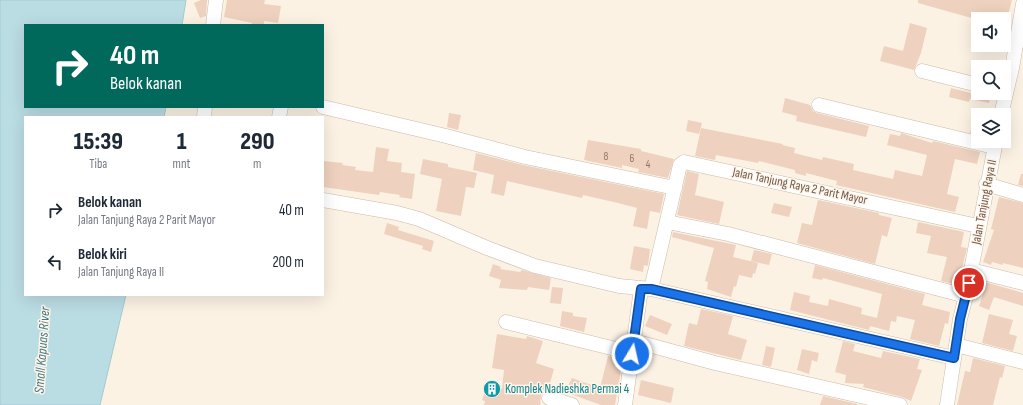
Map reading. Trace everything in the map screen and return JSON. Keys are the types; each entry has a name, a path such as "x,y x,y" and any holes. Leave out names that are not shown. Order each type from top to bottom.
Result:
{"street":[{"path":"213,24 216,0"},
{"path":"1011,81 1017,69 1023,3 1016,0"},
{"path":"922,71 971,83"},
{"path":"819,105 971,139"},
{"path":"324,107 446,136 524,157 675,188"},
{"name":"Jalan Tanjung Raya II","path":"948,405 960,319 966,296 978,226 994,148"},
{"name":"Jalan Tanjung Raya 2 Parit Mayor","path":"625,405 633,348 646,289 667,222 680,165 684,162 690,162 978,226"},
{"path":"986,184 1023,195"},
{"path":"324,200 419,218 487,248 535,266 618,286 646,289 955,351 1023,362"},
{"path":"667,222 728,234 966,296"},
{"path":"971,270 1023,283"},
{"path":"506,322 716,363 900,405"},
{"path":"549,398 572,405"}],"water":[{"name":"Small Kapuas River","path":"0,0 186,0 182,24 24,24 24,108 166,108 164,116 24,116 24,296 126,296 100,405 0,405"}],"building":[{"path":"201,0 207,0 206,16 200,18 194,3"},
{"path":"227,0 265,0 264,4 281,6 278,23 264,21 264,24 252,24 224,17"},
{"path":"918,0 1012,0 1009,12 971,12 971,18 918,3"},
{"path":"910,23 927,28 921,53 914,70 880,61 884,46 903,51"},
{"path":"951,88 971,93 971,99 969,102 949,97"},
{"path":"785,98 810,105 813,111 817,113 869,126 866,137 796,121 797,116 782,112"},
{"path":"975,100 990,100 989,103"},
{"path":"449,113 461,115 458,130 447,127"},
{"path":"688,120 702,123 699,134 686,131"},
{"path":"701,128 783,144 782,145 795,148 794,153 822,160 823,157 854,164 853,170 893,179 895,170 922,176 927,155 887,145 890,134 900,136 901,133 932,143 933,141 980,152 977,164 955,159 947,194 959,197 955,212 836,185 837,181 806,173 806,176 795,173 795,170 759,161 758,163 716,155 715,160 695,156"},
{"path":"588,140 641,149 641,151 674,159 668,178 638,172 639,169 622,165 622,168 584,160"},
{"path":"376,147 389,149 387,161 402,163 401,172 415,174 412,199 399,197 400,195 380,192 379,195 324,187 324,161 343,163 342,165 356,167 355,170 373,172"},
{"path":"476,153 523,165 664,194 660,213 650,211 647,229 633,226 637,208 618,203 583,195 582,198 507,181 504,196 491,193 494,175 473,170"},
{"path":"423,159 448,164 448,167 477,173 474,188 466,187 461,216 436,211 442,179 420,174"},
{"path":"687,171 699,174 695,195 724,202 719,224 677,215"},
{"path":"1021,174 1023,174 1023,186 1018,185"},
{"path":"999,197 1023,203 1023,268 1003,263 1003,265 992,262 991,265 983,262 994,230 991,229"},
{"path":"818,200 879,213 879,215 892,218 887,237 882,235 875,264 797,243 802,223 812,225"},
{"path":"774,203 792,207 789,217 771,213"},
{"path":"918,222 964,232 961,247 967,248 958,285 941,281 947,257 927,253 931,236 916,233"},
{"path":"387,223 399,227 398,230 434,241 431,252 422,249 423,246 384,234"},
{"path":"673,232 736,245 733,257 758,263 755,274 753,273 752,278 739,275 736,287 734,286 731,297 707,289 708,282 705,281 714,248 672,237"},
{"path":"634,246 650,249 648,266 644,265 643,272 630,269"},
{"path":"754,250 772,254 769,265 751,261"},
{"path":"493,264 501,267 500,269 520,272 522,270 551,278 549,290 528,287 527,290 499,288 501,280 489,276"},
{"path":"815,265 925,294 922,305 950,312 948,324 945,323 939,346 910,339 915,320 897,316 896,322 891,321 889,331 870,326 869,330 790,310 794,292 810,296 809,302 828,306 829,299 862,308 861,314 877,318 882,294 823,278 822,280 812,278"},
{"path":"985,282 1023,293 1023,306 994,297 989,310 979,306 984,291 982,290"},
{"path":"552,287 563,288 561,304 550,303"},
{"path":"701,309 733,316 728,334 747,340 741,360 684,346 689,323 697,325"},
{"path":"562,311 573,313 573,316 587,318 584,332 560,326"},
{"path":"989,314 1013,320 1009,334 1017,336 1013,351 982,343"},
{"path":"650,315 672,324 667,335 645,326"},
{"path":"497,334 526,339 527,336 543,341 536,363 554,369 550,383 547,382 541,395 540,405 484,405 485,401 482,400 488,383 502,389 504,370 492,368"},
{"path":"843,341 855,344 853,351 881,358 883,351 920,359 917,369 922,370 911,401 902,397 863,387 864,384 845,383 846,375 835,372"},
{"path":"766,346 775,348 771,367 762,365"},
{"path":"802,349 819,353 817,362 812,360 809,374 797,370"},
{"path":"608,356 623,359 615,405 601,405 565,392 572,378 600,388"},
{"path":"973,358 1005,366 1002,378 1000,377 993,405 957,405 965,371 970,372"},
{"path":"641,380 674,388 671,403 638,395"},
{"path":"823,396 857,404 857,405 820,405"}],"place":[{"name":"Komplek Nadieshka Permai 4","path":"492,389"}],"route":[{"path":"632,354 641,289 651,289 954,358 960,319 969,283"}]}
